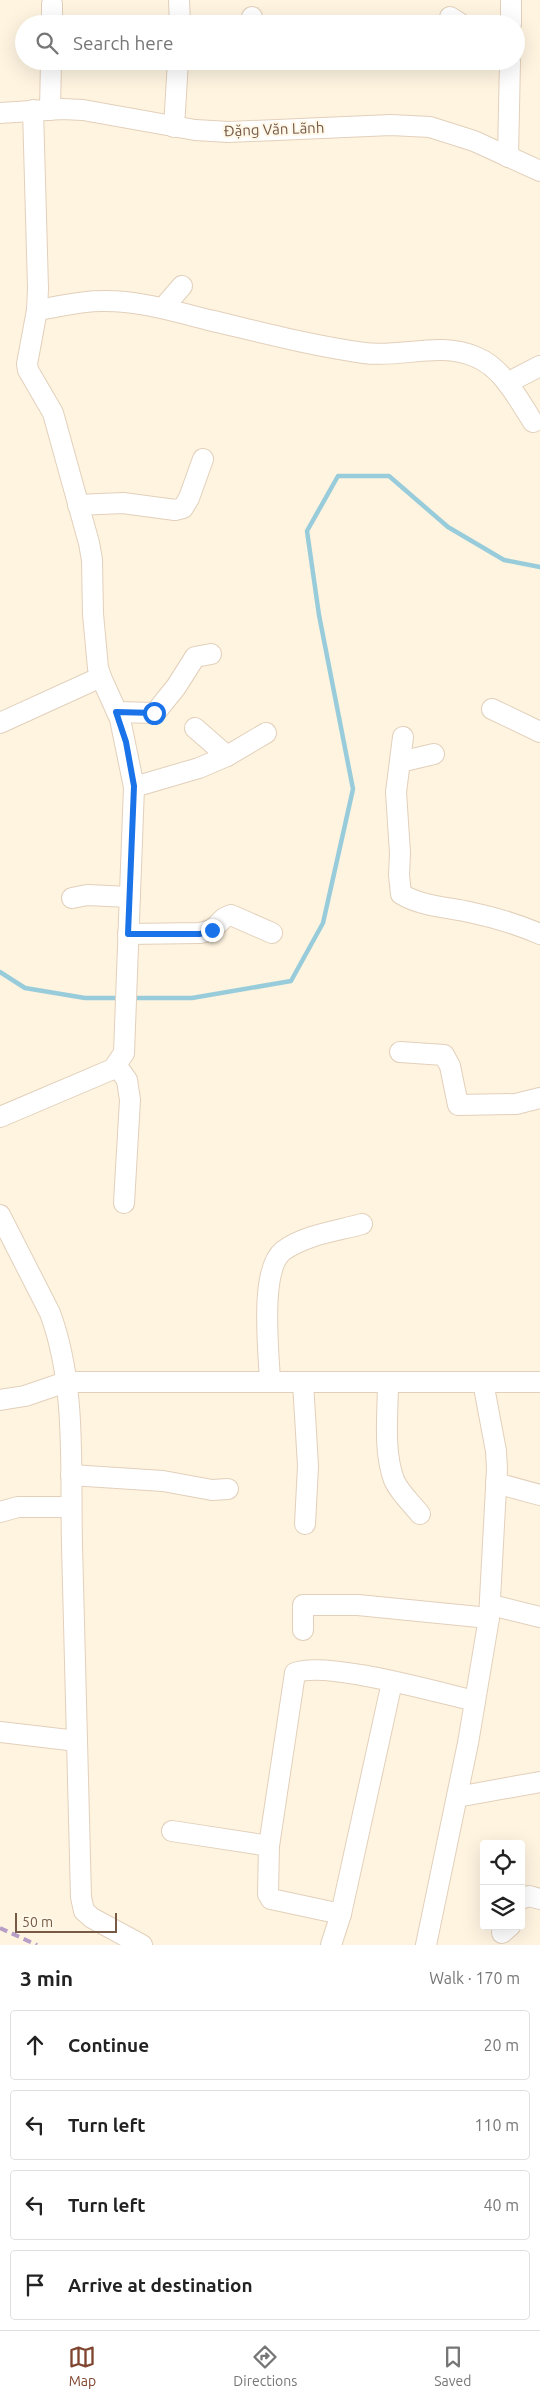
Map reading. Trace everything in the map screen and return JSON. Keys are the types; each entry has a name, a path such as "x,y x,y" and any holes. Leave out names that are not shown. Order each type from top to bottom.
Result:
{"street":[{"path":"179,0 180,15"},
{"path":"511,0 511,15"},
{"path":"52,4 52,15"},
{"path":"0,1117 117,1066 124,1053 126,1027 134,786 126,742 116,712 100,677 93,614 92,560 52,413 28,370 27,364 37,310 41,110 49,70"},
{"path":"174,127 177,70"},
{"path":"506,70 508,157"},
{"name":"Đặng Văn Lãnh","path":"0,113 41,110 83,110 174,127 229,132 417,125 455,133 540,171"},
{"path":"163,308 182,286"},
{"path":"37,310 100,300 163,308 331,348 394,354 438,348 455,350 479,358 492,367 507,383 533,422"},
{"path":"507,383 540,366"},
{"path":"78,505 123,503 175,510 183,508 190,498 202,459"},
{"path":"116,712 154,713 176,687 195,657 211,654"},
{"path":"0,723 100,677"},
{"path":"492,709 540,732"},
{"path":"195,728 227,756"},
{"path":"134,786 199,768 227,756 266,733"},
{"path":"403,737 396,792 401,894 414,902 478,914 516,924 540,934"},
{"path":"400,762 434,754"},
{"path":"72,898 87,895 130,897"},
{"path":"128,934 200,934 212,930 224,918 231,915 272,932"},
{"path":"400,1052 444,1055 450,1066 456,1104 516,1104 540,1098"},
{"path":"117,1066 127,1080 130,1100 124,1202"},
{"path":"0,1214 50,1313 55,1327 66,1382 71,1475 81,1896 84,1911 92,1918 142,1945"},
{"path":"270,1382 268,1286 277,1256 284,1250 307,1240 362,1224"},
{"path":"0,1400 25,1396 66,1382 540,1382"},
{"path":"303,1382 308,1466 305,1524"},
{"path":"388,1382 388,1444 394,1481 420,1514"},
{"path":"426,1945 457,1796 490,1612 496,1451 483,1382"},
{"path":"71,1475 163,1481 212,1490 228,1489"},
{"path":"496,1483 540,1495"},
{"path":"0,1512 18,1507 71,1507"},
{"path":"303,1630 303,1605 358,1605 490,1612 540,1617"},
{"path":"341,1914 271,1899 268,1894 269,1846 296,1673 301,1670 314,1670 356,1673 475,1701"},
{"path":"331,1945 341,1914 392,1682"},
{"path":"0,1732 77,1741"},
{"path":"457,1796 540,1782"},
{"path":"172,1831 269,1846"},
{"path":"525,1897 529,1896 540,1899"}],"waterway":[{"path":"131,998 192,998 291,981 323,923 353,789 319,615 307,531 338,476 389,476 448,527 504,560 540,567"},
{"path":"0,972 25,988 85,998 121,998"}],"railway":[{"path":"0,1928 37,1945"}],"route":[{"path":"154,713 116,712 120,719 126,742 134,786 128,934 200,934 212,930"}]}
